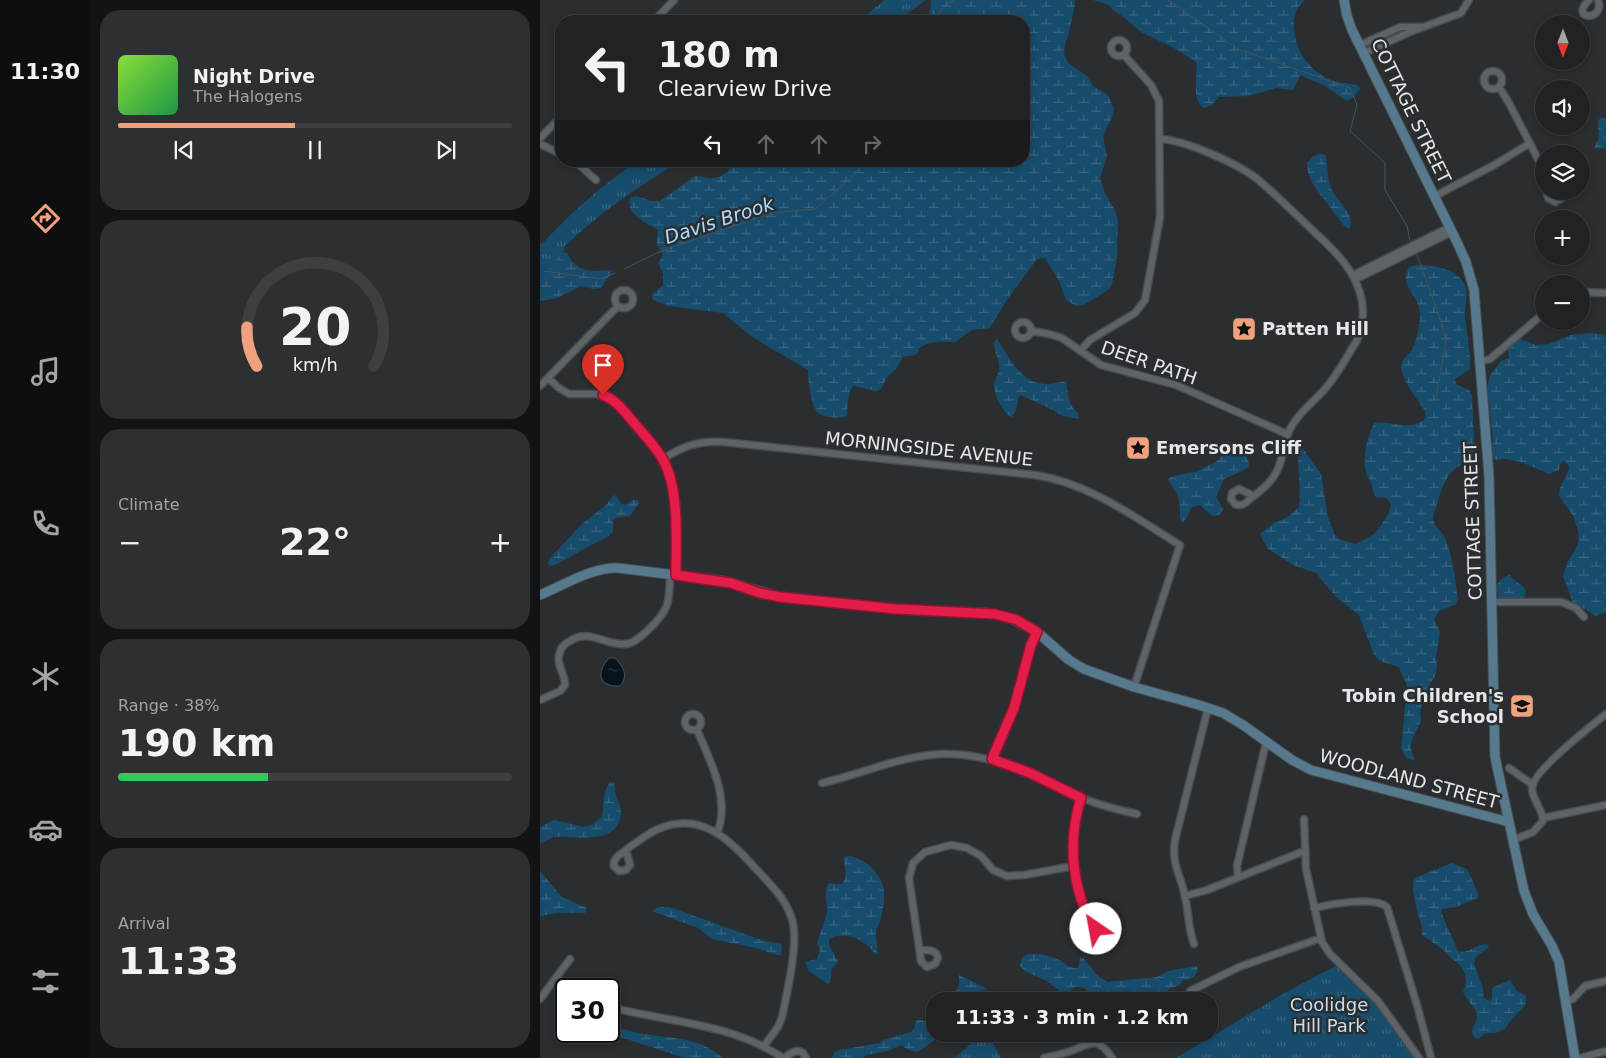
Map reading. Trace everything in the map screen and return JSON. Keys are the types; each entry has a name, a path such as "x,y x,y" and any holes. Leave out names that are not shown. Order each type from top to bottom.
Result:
{"street":[{"path":"660,15 674,0"},
{"name":"COTTAGE STREET","path":"1344,0 1349,23 1451,229 1466,262 1474,290 1488,461 1495,757 1526,899 1556,953 1561,970 1575,1058"},
{"path":"1362,49 1400,27 1422,27 1461,13 1469,0"},
{"path":"1589,0 1585,4 1584,10 1593,17 1599,15 1602,10 1600,0"},
{"path":"1080,352 1090,340 1135,313 1145,300 1160,224 1160,107 1157,95 1147,79 1124,55"},
{"path":"1498,88 1509,103 1535,153"},
{"path":"540,138 555,123"},
{"path":"1160,139 1174,141 1225,160 1249,172 1333,250 1355,277 1363,312 1360,335 1328,386 1298,416 1287,434 1277,472 1265,487 1254,496"},
{"path":"1434,196 1496,164 1530,143"},
{"path":"540,144 555,151"},
{"path":"582,167 596,180"},
{"path":"1355,277 1451,229"},
{"path":"1590,293 1606,294"},
{"path":"540,386 618,306"},
{"path":"1480,362 1490,359 1535,321"},
{"name":"DEER PATH","path":"1031,331 1062,338 1101,365 1176,385 1287,434"},
{"path":"540,700 560,691 565,685 558,659 561,648 569,641 578,637 587,636 626,644 638,638 659,620 667,605 673,575 674,494 662,459 613,400 598,394 574,395 567,393 548,378"},
{"name":"MORNINGSIDE AVENUE","path":"662,459 688,445 716,441 1044,476 1094,493 1180,545 1134,687"},
{"name":"WOODLAND STREET","path":"540,595 593,572 618,568 731,583 760,593 780,597 896,609 995,614 1017,620 1037,632 1069,660 1080,666 1134,687 1208,708 1229,716 1298,764 1318,773 1509,822"},
{"path":"1492,602 1561,602 1576,608 1584,617"},
{"path":"992,759 1014,708 1031,645 1037,632"},
{"path":"1194,944 1190,932 1185,896 1175,865 1174,847 1208,708"},
{"path":"1513,840 1533,832 1541,824 1543,818 1532,791 1538,777 1570,742 1606,714"},
{"path":"697,730 712,766 720,793 721,818 718,833"},
{"path":"1238,877 1236,866 1264,751 1268,742"},
{"path":"822,783 917,757 951,754 992,759 1030,773 1081,798 1137,814"},
{"path":"1509,768 1533,785"},
{"path":"1081,798 1074,826 1074,866 1080,899 1094,930"},
{"path":"1543,818 1606,806"},
{"path":"1304,819 1304,851 1321,938 1330,954 1384,1008 1419,1058"},
{"path":"626,850 652,832 672,825 693,824 718,833 736,847 774,888 786,905 793,925 794,946 782,1017 778,1027 764,1046"},
{"path":"920,950 909,878 913,863 925,852 951,845 967,848 981,856 993,870 1007,876 1024,875 1074,866"},
{"path":"1185,896 1207,890 1304,851"},
{"path":"1314,908 1373,901 1384,904 1390,913 1431,1058"},
{"path":"1190,991 1216,973 1321,938"},
{"path":"556,978 570,959"},
{"path":"540,999 555,979"},
{"path":"1566,1001 1573,999 1585,986 1606,981"},
{"path":"620,1009 726,1031 764,1046 784,1058 798,1050 803,1052 806,1058"},
{"path":"1044,1058 1092,1043 1102,1045 1112,1058"},
{"path":"1580,1058 1606,1051"}],"green space":[{"path":"885,0 926,0 905,15 866,15"},
{"path":"931,0 1074,0 1075,5 1064,54 1068,63 1087,76 1093,86 1108,95 1114,109 1103,136 1107,156 1100,178 1105,194 1114,208 1118,220 1117,258 1112,284 1108,290 1097,297 1083,305 1076,306 1066,300 1060,283 1045,258 1037,259 1006,301 990,328 972,330 955,342 924,345 919,348 915,355 903,357 897,368 888,376 881,389 876,391 853,386 845,417 824,416 818,413 813,405 808,370 752,337 723,313 669,306 653,300 652,295 663,285 663,273 658,263 663,254 657,244 658,230 634,214 631,209 630,198 636,196 652,201 660,201 695,176 716,178 723,175 731,167 1030,167 1030,15 930,15"},
{"path":"1093,0 1305,0 1297,9 1294,20 1298,48 1303,56 1322,76 1361,88 1354,97 1347,101 1323,85 1300,75 1292,90 1276,88 1249,96 1219,97 1212,105 1204,108 1197,99 1196,62 1174,48 1141,32 1109,5"},
{"path":"1601,117 1606,119 1606,149 1594,148 1599,138 1598,121"},
{"path":"1319,154 1325,155 1330,186 1350,218 1351,223 1348,229 1341,223 1310,177 1307,163 1312,157"},
{"path":"630,167 671,167 633,191 577,235 563,248 565,249 549,269 554,273 549,280 543,277 540,280 540,243 542,244 576,210"},
{"path":"566,252 573,262 582,269 592,271 613,270 601,288 593,289 581,286 557,298 540,301 540,275 561,253"},
{"path":"1417,265 1437,267 1451,271 1465,285 1465,319 1470,369 1455,379 1456,384 1469,390 1472,395 1475,462 1459,466 1449,476 1442,489 1433,515 1436,527 1445,538 1450,553 1458,599 1456,604 1439,611 1434,619 1440,632 1436,657 1436,674 1423,697 1420,714 1421,721 1411,742 1411,750 1415,761 1407,758 1401,749 1407,686 1399,667 1380,661 1374,655 1359,615 1337,598 1316,573 1293,565 1268,549 1260,534 1275,522 1285,519 1299,507 1299,448 1304,450 1321,474 1328,517 1335,535 1339,539 1355,544 1362,541 1374,534 1389,513 1391,503 1386,498 1376,497 1374,493 1365,469 1365,456 1367,442 1374,423 1409,425 1421,422 1426,417 1425,411 1404,379 1401,367 1404,359 1413,348 1419,327 1419,308 1406,280 1409,267"},
{"path":"1590,333 1606,335 1606,612 1595,616 1573,603 1563,576 1568,561 1575,551 1579,540 1574,517 1559,496 1560,488 1569,466 1564,461 1560,464 1559,470 1549,474 1521,462 1505,459 1495,460 1491,453 1493,439 1487,389 1490,375 1501,361 1509,358 1508,348 1520,339 1535,345 1549,344 1570,335"},
{"path":"997,339 1011,361 1030,380 1047,384 1066,381 1070,403 1078,413 1079,419 1063,416 1021,395 1012,417 1009,416 1000,404 994,389 999,369 994,342"},
{"path":"1240,445 1249,463 1249,467 1224,479 1216,497 1223,509 1220,514 1218,516 1212,515 1200,505 1190,509 1186,519 1183,522 1181,521 1179,500 1168,479 1173,476 1195,472 1216,462 1232,446"},
{"path":"615,495 625,505 633,500 638,500 639,503 630,516 615,518 613,520 613,531 610,535 555,565 551,566 548,564 550,558 582,524"},
{"path":"1510,575 1523,586 1526,591 1524,598 1515,601 1499,600 1497,587 1499,581"},
{"path":"610,782 615,783 615,792 621,810 618,824 612,831 594,837 554,837 540,844 540,827 554,820 584,827 594,824 602,816 605,791"},
{"path":"849,856 861,860 872,868 883,886 884,904 876,932 877,955 860,940 850,936 834,937 829,940 829,945 838,962 832,968 830,983 828,984 809,971 805,962 817,959 820,951 817,944 827,913 827,887 829,883 839,884 844,881 844,857"},
{"path":"1452,863 1467,869 1478,893 1478,898 1456,907 1442,909 1441,912 1458,951 1466,951 1483,944 1487,944 1489,947 1475,958 1474,964 1482,985 1484,998 1490,1001 1492,998 1492,988 1510,980 1517,991 1526,996 1525,1006 1510,1021 1506,1028 1496,1033 1486,1033 1478,1039 1474,1037 1472,1032 1477,1019 1476,1012 1463,992 1466,983 1465,973 1459,964 1422,935 1414,896 1413,881 1417,877"},
{"path":"540,871 562,897 587,908 585,913 557,913 540,916"},
{"path":"670,907 761,940 781,944 781,955 712,939 698,928 652,911 656,908"},
{"path":"1029,954 1042,954 1058,959 1075,968 1078,968 1080,958 1083,958 1097,975 1107,982 1157,977 1169,971 1198,967 1194,977 1183,980 1180,985 1166,992 1089,992 1083,987 1075,987 1069,992 1061,992 1047,981 1026,972 1020,966 1023,957"},
{"name":"Coolidge Hill Park","path":"1336,966 1374,1000 1415,1058 1176,1058 1203,1042 1218,1042 1218,1033 1315,976"},
{"path":"959,975 988,989 976,992 955,992 959,985"},
{"path":"916,1021 926,1022 926,1042 932,1042 918,1052 909,1050 902,1045 888,1051 866,1055 863,1058 832,1058 834,1053 839,1050 880,1043 883,1040 911,1032"},
{"path":"620,1028 640,1033 689,1040 715,1051 723,1058 685,1058 620,1037"},
{"path":"973,1042 992,1042 1001,1058 954,1058"}],"water":[{"path":"609,658 615,658 624,671 624,679 620,686 607,684 601,678 602,669"}],"waterway":[{"name":"Davis Brook","path":"938,15 943,6 954,0"},
{"name":"Davis Brook","path":"1168,0 1238,49 1350,88 1357,105 1350,131 1385,163 1385,190 1407,226 1410,241"},
{"name":"Davis Brook","path":"624,269 659,252 771,213 815,209 851,178 861,167"},
{"name":"Davis Brook","path":"1417,255 1441,321 1446,341 1436,398"},
{"name":"Davis Brook","path":"544,271 602,279 615,273"}],"place":[{"name":"Patten Hill","path":"1244,329"},
{"name":"Emersons Cliff","path":"1138,448"},
{"name":"Tobin Children's School","path":"1522,706"}],"route":[{"path":"603,395 613,400 622,409 666,466 674,494 676,575 731,583 760,593 780,597 896,609 995,614 1017,620 1037,632 1031,645 1021,688 1014,708 992,759 1030,773 1081,798 1074,826 1074,874 1085,913 1094,930 1096,929"}]}
